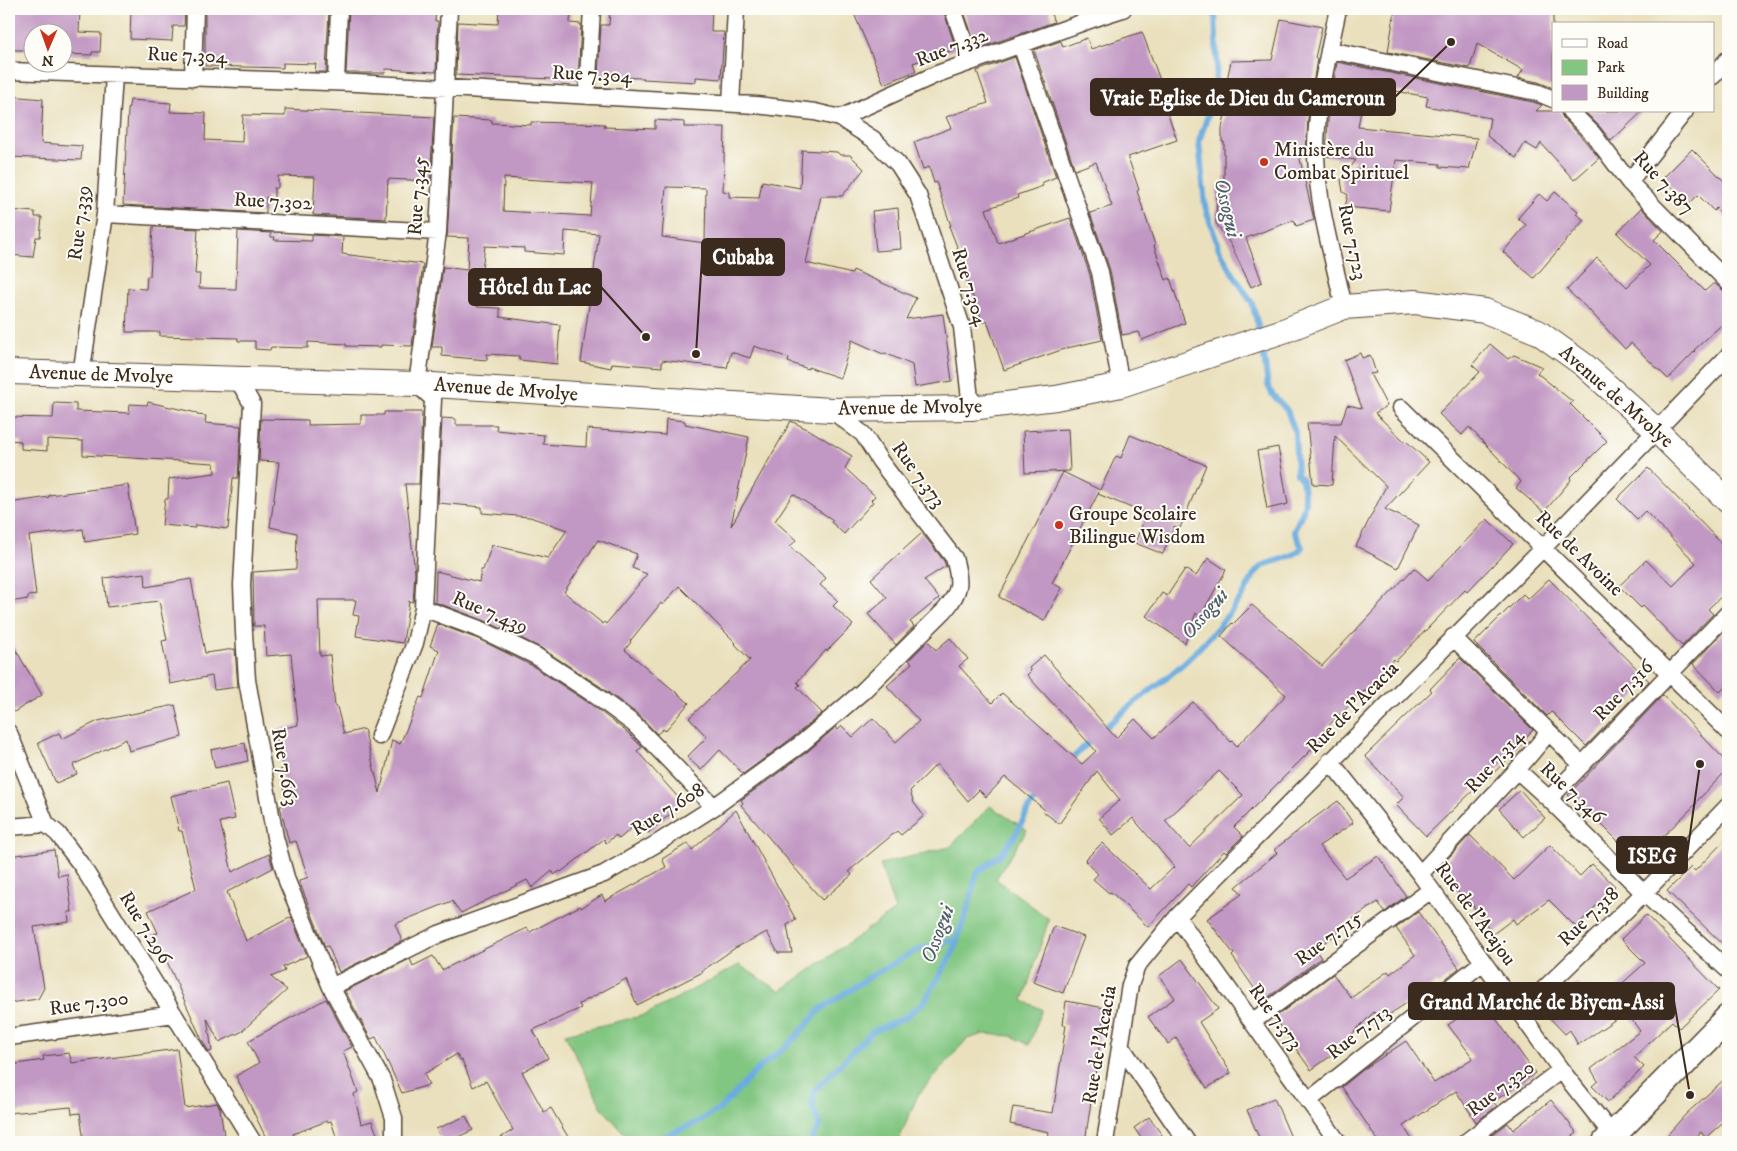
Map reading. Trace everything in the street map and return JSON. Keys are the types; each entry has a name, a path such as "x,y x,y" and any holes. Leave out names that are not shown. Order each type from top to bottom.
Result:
{"main road":[{"name":"Avenue de Mvolye","path":"9,372 417,384 831,410 971,408 1056,398 1120,385 1286,330 1344,307 1415,302 1485,311 1538,332 1584,365 1657,431 1728,501"},
{"path":"1612,1140 1728,1018"}],"street":[{"path":"193,78 195,9"},
{"path":"336,82 339,9"},
{"name":"Rue 7.345","path":"417,384 438,232 449,9"},
{"path":"587,96 592,9"},
{"path":"731,104 736,9"},
{"path":"953,9 971,62"},
{"name":"Rue 7.332","path":"840,118 937,74 1021,45 1100,12 1123,9"},
{"name":"Rue 7.723","path":"1338,9 1318,114 1316,156 1322,212 1344,307"},
{"path":"1021,45 1100,272 1120,385"},
{"path":"1329,50 1536,92 1552,99"},
{"path":"1714,75 1727,61"},
{"name":"Rue 7.304","path":"9,72 446,87 756,105 790,108 840,118 873,139 898,164 918,195 962,327 971,408"},
{"name":"Rue 7.339","path":"80,375 105,214 114,76"},
{"name":"Rue 7.387","path":"1571,112 1593,134 1629,182 1728,282"},
{"path":"1629,182 1684,112"},
{"name":"Rue 7.302","path":"105,214 438,232"},
{"name":"Rue de l'Acacia","path":"1105,1142 1130,985 1137,966 1177,917 1543,548 1728,356"},
{"name":"Rue 7.663","path":"237,378 252,404 242,585 247,680 275,837 287,881 331,987 382,1080 394,1118 394,1142"},
{"name":"Rue 7.439","path":"417,384 433,399 423,608 482,630 536,656 595,695 634,724 714,807"},
{"name":"Rue de Avoine","path":"1401,408 1728,731"},
{"name":"Rue 7.373","path":"831,410 863,434 880,460 954,558 959,575"},
{"name":"Rue 7.608","path":"331,987 439,934 604,874 714,807 800,744 863,691 957,596 959,575"},
{"path":"379,736 415,643 423,608"},
{"name":"Rue 7.316","path":"1549,799 1728,613"},
{"name":"Rue 7.314","path":"1420,874 1517,770 1549,732 1453,637"},
{"path":"1549,732 1582,765"},
{"name":"Rue 7.296","path":"9,733 46,824 58,834 82,866 212,1079 253,1142"},
{"name":"Rue de l'Acajou","path":"1330,761 1420,874 1612,1140"},
{"name":"Rue 7.346","path":"1517,770 1728,970"},
{"name":"Rue 7.318","path":"1520,1013 1644,892 1728,806"},
{"path":"9,827 46,824"},
{"name":"Rue 7.715","path":"1252,1022 1431,890"},
{"name":"Rue 7.373","path":"1177,917 1338,1142"},
{"name":"Rue 7.713","path":"1308,1101 1483,962"},
{"name":"Rue 7.300","path":"9,1037 174,1014"},
{"path":"1120,1045 1187,1142"},
{"name":"Rue 7.320","path":"1466,1142 1561,1070"}],"green space":[{"path":"990,806 1027,830 996,879 1049,919 1023,1001 1042,1009 1029,1045 1012,1036 984,1034 967,1039 918,1095 898,1142 632,1142 602,1108 565,1034 645,1015 739,965 780,991 895,910 880,864 950,847"}],"building":[{"path":"9,9 80,9 79,32 101,33 100,52 92,52 92,55 72,54 72,22 22,22 22,50 9,50"},
{"path":"131,9 185,9 184,26 173,26 172,41 130,39"},
{"path":"205,9 329,9 326,72 315,72 316,64 283,63 283,68 205,66"},
{"path":"349,9 436,9 435,21 438,21 436,72 386,69 385,73 346,73"},
{"path":"499,9 571,9 570,23 581,24 578,80 456,75 458,22 498,24"},
{"path":"610,9 712,9 711,32 724,32 721,79 696,77 696,82 598,77 601,25 609,25"},
{"path":"852,9 943,9 956,49 913,63 916,71 884,84"},
{"path":"963,9 1049,9 1054,22 977,49"},
{"path":"1395,9 1553,9 1552,88 1538,82 1518,78 1523,70 1477,44 1470,68 1388,52"},
{"name":"Ministère du Combat Spirituel","path":"1281,19 1322,27 1315,58 1317,58 1308,118 1306,155 1299,155 1314,220 1296,226 1294,220 1246,238 1262,282 1251,287 1231,245 1216,223 1217,186 1224,186 1224,142 1222,142 1222,128 1226,110 1225,89 1231,61 1272,60"},
{"path":"1142,32 1166,96 1162,98 1177,140 1128,157 1154,246 1166,280 1170,278 1185,323 1142,340 1139,332 1122,335 1110,270 1090,213 1112,206 1096,162 1075,170 1034,50 1061,41 1063,47 1087,38 1091,49"},
{"path":"1015,57 1056,177 1041,183 1043,186 1017,195 1018,198 986,209 998,243 1070,218 1090,275 1102,340 1067,348 1004,370 987,321 983,323 958,258 961,257 949,226 951,226 936,182 934,183 929,167 923,169 914,142 951,128 946,117 988,103 977,71"},
{"path":"1337,62 1542,105 1536,111 1560,112 1563,118 1599,158 1574,180 1541,143 1537,150 1525,143 1516,158 1487,136 1490,118 1426,106 1428,97 1396,91 1394,100 1364,94 1358,127 1477,138 1469,169 1440,167 1440,164 1396,160 1389,211 1345,207 1348,195 1343,192 1341,180 1356,160 1326,156 1328,120"},
{"path":"9,96 43,99 41,143 82,146 81,160 9,157"},
{"path":"130,100 171,103 170,112 206,113 205,140 242,142 243,115 285,116 285,109 434,117 430,181 388,179 386,219 313,215 315,177 278,176 278,188 274,188 274,198 266,197 266,213 123,205"},
{"path":"1585,112 1642,112 1611,141"},
{"path":"454,118 492,120 492,123 531,125 531,122 605,124 604,127 655,129 655,120 684,122 684,127 725,127 723,191 729,192 729,197 759,198 762,181 800,188 802,150 837,152 840,155 850,155 864,169 842,196 821,196 806,263 852,274 853,270 916,298 906,319 943,314 952,381 915,387 912,365 852,340 840,378 788,362 789,358 754,346 750,358 731,352 727,368 662,360 662,367 612,363 611,368 581,362 599,234 565,231 564,255 524,252 524,248 485,246 477,307 500,308 500,317 560,325 557,364 519,360 519,356 487,354 487,360 442,356 442,347 432,347 443,267 467,270 469,238 447,237","holes":["504,178 593,183 590,216 503,211","666,187 706,188 705,243 662,237"]},
{"path":"1692,149 1728,185 1728,220 1716,208 1714,211 1698,195 1689,204 1663,178"},
{"path":"1555,192 1578,211 1576,214 1584,220 1534,278 1503,252 1526,225 1518,218 1539,194 1547,201"},
{"path":"898,208 901,249 876,251 872,211"},
{"path":"1641,208 1663,231 1654,240 1705,291 1714,283 1728,292 1728,319 1694,350 1668,379 1631,343 1625,349 1589,310 1567,290 1597,258 1627,287 1650,265 1617,233"},
{"path":"9,210 35,212 35,217 42,217 40,237 36,237 33,257 9,255"},
{"path":"153,227 198,229 195,274 200,274 199,288 236,289 238,231 271,233 271,237 275,237 274,240 312,241 312,235 343,237 342,254 423,264 412,346 346,346 346,344 308,342 308,348 271,347 270,350 255,349 255,341 238,341 238,338 160,336 160,332 126,332 128,288 146,289 147,276 150,276"},
{"path":"1490,344 1508,359 1514,355 1542,367 1537,373 1573,402 1570,404 1607,441 1570,478 1571,480 1544,512 1516,488 1521,482 1469,427 1462,435 1439,414 1480,372 1472,365"},
{"path":"1360,353 1362,358 1370,355 1376,373 1370,374 1387,406 1375,413 1429,462 1385,509 1419,525 1398,568 1356,546 1386,486 1335,436 1332,485 1313,484 1307,423 1341,423 1347,405 1362,408 1344,360"},
{"path":"148,402 206,416 205,423 241,426 238,478 233,478 228,529 195,525 195,528 162,525 165,499 168,499 169,479 215,473 214,463 83,455 83,441 47,439 47,451 21,449 21,441 9,440 9,417 53,418 54,403 76,404 76,411 129,413 130,404 147,405"},
{"path":"384,412 422,412 419,484 405,484 415,573 413,602 409,601 403,643 356,636 359,616 353,615 356,600 318,600 320,656 330,655 335,707 337,707 344,734 364,729 380,793 392,740 400,744 420,697 423,698 439,650 430,646 438,624 478,639 531,665 589,703 627,732 642,747 637,751 683,803 648,833 639,822 619,839 616,835 606,843 604,839 561,872 554,875 552,871 532,888 527,880 461,913 452,901 395,924 402,941 339,972 328,946 325,947 299,881 308,877 296,841 289,843 280,806 288,804 280,770 283,769 275,730 298,725 291,654 266,656 264,626 254,626 253,572 296,569 297,533 270,527 279,462 259,461 261,419 308,420 308,425 361,424 361,415 384,415"},
{"path":"442,418 456,419 456,425 497,425 496,430 544,435 543,444 586,447 587,429 665,435 666,419 685,421 685,424 749,437 731,526 791,421 813,432 852,456 845,468 875,496 871,500 873,502 844,534 831,522 833,520 793,494 775,521 796,540 790,547 826,578 820,585 838,601 833,606 853,625 826,650 797,682 800,685 797,687 822,713 795,736 743,774 720,750 701,770 687,757 707,737 689,718 750,660 736,643 679,586 663,605 661,603 630,641 625,650 689,703 665,731 663,729 657,734 640,716 601,687 541,648 486,621 435,602 436,571 479,582 481,570 483,570 492,545 548,558 567,530 530,517 482,513 482,507 438,503","holes":["598,540 637,554 632,568 647,574 606,624 604,622 603,624 564,592"]},
{"name":"Groupe Scolaire Bilingue Wisdom","path":"1068,429 1070,471 1025,473 1023,431"},
{"path":"1130,435 1206,465 1180,528 1174,526 1163,554 1135,543 1146,514 1098,494 1099,492 1052,583 1062,588 1044,621 999,597 1063,472 1100,490 1116,456 1121,458"},
{"path":"1278,447 1288,504 1267,509 1257,451"},
{"path":"1648,468 1728,550 1728,590 1708,609 1713,614 1682,646 1643,606 1641,608 1619,586 1646,560 1673,586 1696,563 1645,511 1637,519 1617,499"},
{"path":"128,485 135,534 85,542 83,529 29,536 36,595 28,596 28,599 9,602 9,503 49,497 49,495"},
{"path":"1487,519 1513,544 1467,592 1465,590 1396,661 1394,659 1365,692 1320,734 1323,738 1234,827 1243,836 1226,853 1224,851 1191,887 1188,884 1148,927 1111,892 1109,893 1093,879 1098,874 1085,860 1102,843 1151,889 1174,867 1133,818 1113,835 1099,818 1120,800 1097,771 1059,824 1005,777 986,797 979,790 968,801 937,764 910,791 914,803 924,816 901,835 897,831 849,871 852,875 822,900 741,805 743,803 741,800 807,752 836,727 838,730 842,726 853,737 873,718 896,742 919,721 887,686 912,663 909,660 928,641 936,650 950,638 968,659 959,666 992,703 1002,693 1082,764 1096,751 1027,675 1031,671 1029,668 1044,655 1116,738 1135,719 1154,738 1193,702 1237,746 1286,695 1221,636 1252,605 1322,666 1414,568 1428,580","holes":["1219,771 1243,795 1189,848 1165,821"]},
{"path":"922,533 946,566 924,580 939,598 910,622 914,626 896,645 868,614 887,598 871,579"},
{"path":"1208,558 1226,570 1200,617 1196,613 1185,643 1146,616 1162,593 1167,596 1185,569 1196,576"},
{"path":"145,573 146,587 191,579 205,653 235,649 238,687 214,690 212,676 170,684 162,641 167,640 159,601 107,607 104,578"},
{"path":"1549,579 1649,681 1586,746 1553,713 1551,712 1547,716 1474,643 1523,594 1528,599"},
{"path":"1727,628 1728,684 1720,692 1693,664"},
{"path":"9,638 42,695 9,715"},
{"path":"1460,658 1533,730 1503,759 1506,761 1426,836 1396,805 1404,797 1365,756 1432,691 1430,689"},
{"path":"1663,695 1728,763 1728,769 1697,803 1638,861 1601,824 1599,825 1568,795"},
{"path":"175,705 182,737 129,751 126,739 73,765 77,774 56,783 38,743 59,733 62,739 98,721"},
{"path":"245,743 248,761 215,768 211,750"},
{"path":"227,783 235,819 220,822 232,872 269,854 273,868 227,892 246,941 291,917 307,956 283,967 285,971 271,977 287,990 241,1032 219,1042 207,1018 212,1051 209,1052 165,957 162,958 151,935 158,933 148,911 196,889 182,831 179,831 171,796"},
{"path":"1520,790 1545,818 1524,837 1499,809"},
{"path":"1338,801 1353,823 1319,846 1345,878 1378,856 1406,896 1385,912 1378,902 1339,928 1341,931 1315,949 1321,958 1263,1001 1232,956 1234,954 1207,919 1242,894 1236,887 1277,853 1274,850"},
{"path":"736,810 796,920 787,925 792,953 778,953 767,932 735,948 703,972 637,1005 626,979 579,1004 581,1008 533,1030 548,1058 522,1072 544,1112 551,1108 571,1142 494,1142 513,1130 486,1081 473,1087 462,1060 460,1060 457,1054 424,1074 429,1085 402,1093 376,1037 371,1039 345,991 410,959 413,966 433,956 442,970 527,928 530,932 580,906 581,908 602,895 605,901 666,867 662,859 688,843 692,850"},
{"path":"1470,835 1514,880 1550,845 1580,876 1592,864 1615,886 1576,927 1549,900 1516,924 1513,919 1493,934 1466,896 1464,898 1437,870"},
{"path":"1728,837 1728,949 1667,891 1691,867 1695,871"},
{"path":"54,850 58,876 67,874 72,912 68,912 69,922 34,927 44,988 38,999 9,1003 9,856"},
{"path":"1418,912 1459,968 1438,985 1436,983 1380,1021 1374,1012 1336,1050 1338,1051 1311,1070 1274,1018 1333,974 1351,998 1388,971 1390,974 1415,955 1396,928"},
{"path":"1646,915 1719,990 1679,1028 1672,1021 1634,1057 1644,1067 1608,1102 1592,1086 1598,1081 1591,1069 1640,1031 1626,1012 1578,1045 1570,1030 1565,1034 1545,1013 1577,983 1598,1005 1645,963 1621,939"},
{"path":"1054,926 1084,937 1063,993 1033,982"},
{"path":"1182,959 1218,1009 1199,1022 1231,1073 1207,1088 1176,1038 1168,1044 1148,1017 1175,998 1159,976"},
{"path":"1471,984 1535,1073 1493,1102 1497,1106 1476,1122 1456,1091 1403,1126 1414,1142 1379,1142 1342,1087 1364,1069 1406,1041 1434,1083 1473,1058 1448,1025 1461,1016 1450,1001"},
{"path":"326,999 352,1047 343,1051 358,1092 354,1094 361,1124 372,1121 380,1142 338,1142 331,1121 327,1121 293,1134 297,1142 268,1142 236,1076 259,1063 248,1041"},
{"path":"1066,1001 1105,1008 1085,1142 1048,1142 1049,1132 1010,1124 1013,1107 1053,1113 1066,1025 1063,1025"},
{"path":"177,1049 185,1108 217,1103 220,1108 225,1142 84,1142 80,1113 72,1114 71,1107 9,1113 9,1065 44,1060 43,1056 69,1053 72,1063"},
{"path":"1728,1076 1728,1119 1706,1138 1701,1132 1691,1142 1661,1142 1685,1115"},
{"path":"1274,1098 1293,1142 1261,1142 1247,1110"},
{"path":"1551,1100 1577,1133 1565,1142 1490,1142 1488,1138 1508,1123 1513,1130"},
{"path":"466,1116 473,1130 443,1142 436,1129"},
{"path":"1149,1117 1167,1142 1144,1142 1134,1128"}],"waterway":[{"name":"Ossogui","path":"1215,9 1217,65 1213,101 1199,141 1205,206 1219,249 1252,303 1260,333"},
{"name":"Ossogui","path":"1101,732 1119,715 1168,677 1195,652 1236,605 1260,568 1292,555 1302,547 1294,531 1303,511 1305,501 1302,480 1297,474 1295,432 1287,410 1272,394 1268,385 1262,343"},
{"name":"Ossogui","path":"1068,763 1093,738"},
{"name":"Ossogui","path":"810,1142 820,1125 812,1107 814,1091 872,1032 906,1017 924,1002 952,954 977,873 1002,853 1016,834 1029,808 1038,796"},
{"path":"654,1142 698,1122 721,1108 759,1068 789,1044 821,1009 871,976 917,950 957,939"}],"place":[{"name":"Vraie Eglise de Dieu du Cameroun","path":"1451,42"},
{"name":"Ministère du Combat Spirituel","path":"1264,162"},
{"name":"Hôtel du Lac","path":"646,337"},
{"name":"Cubaba","path":"696,354"},
{"name":"Groupe Scolaire Bilingue Wisdom","path":"1059,525"},
{"name":"ISEG","path":"1700,764"},
{"name":"Grand Marché de Biyem-Assi","path":"1690,1095"}]}
